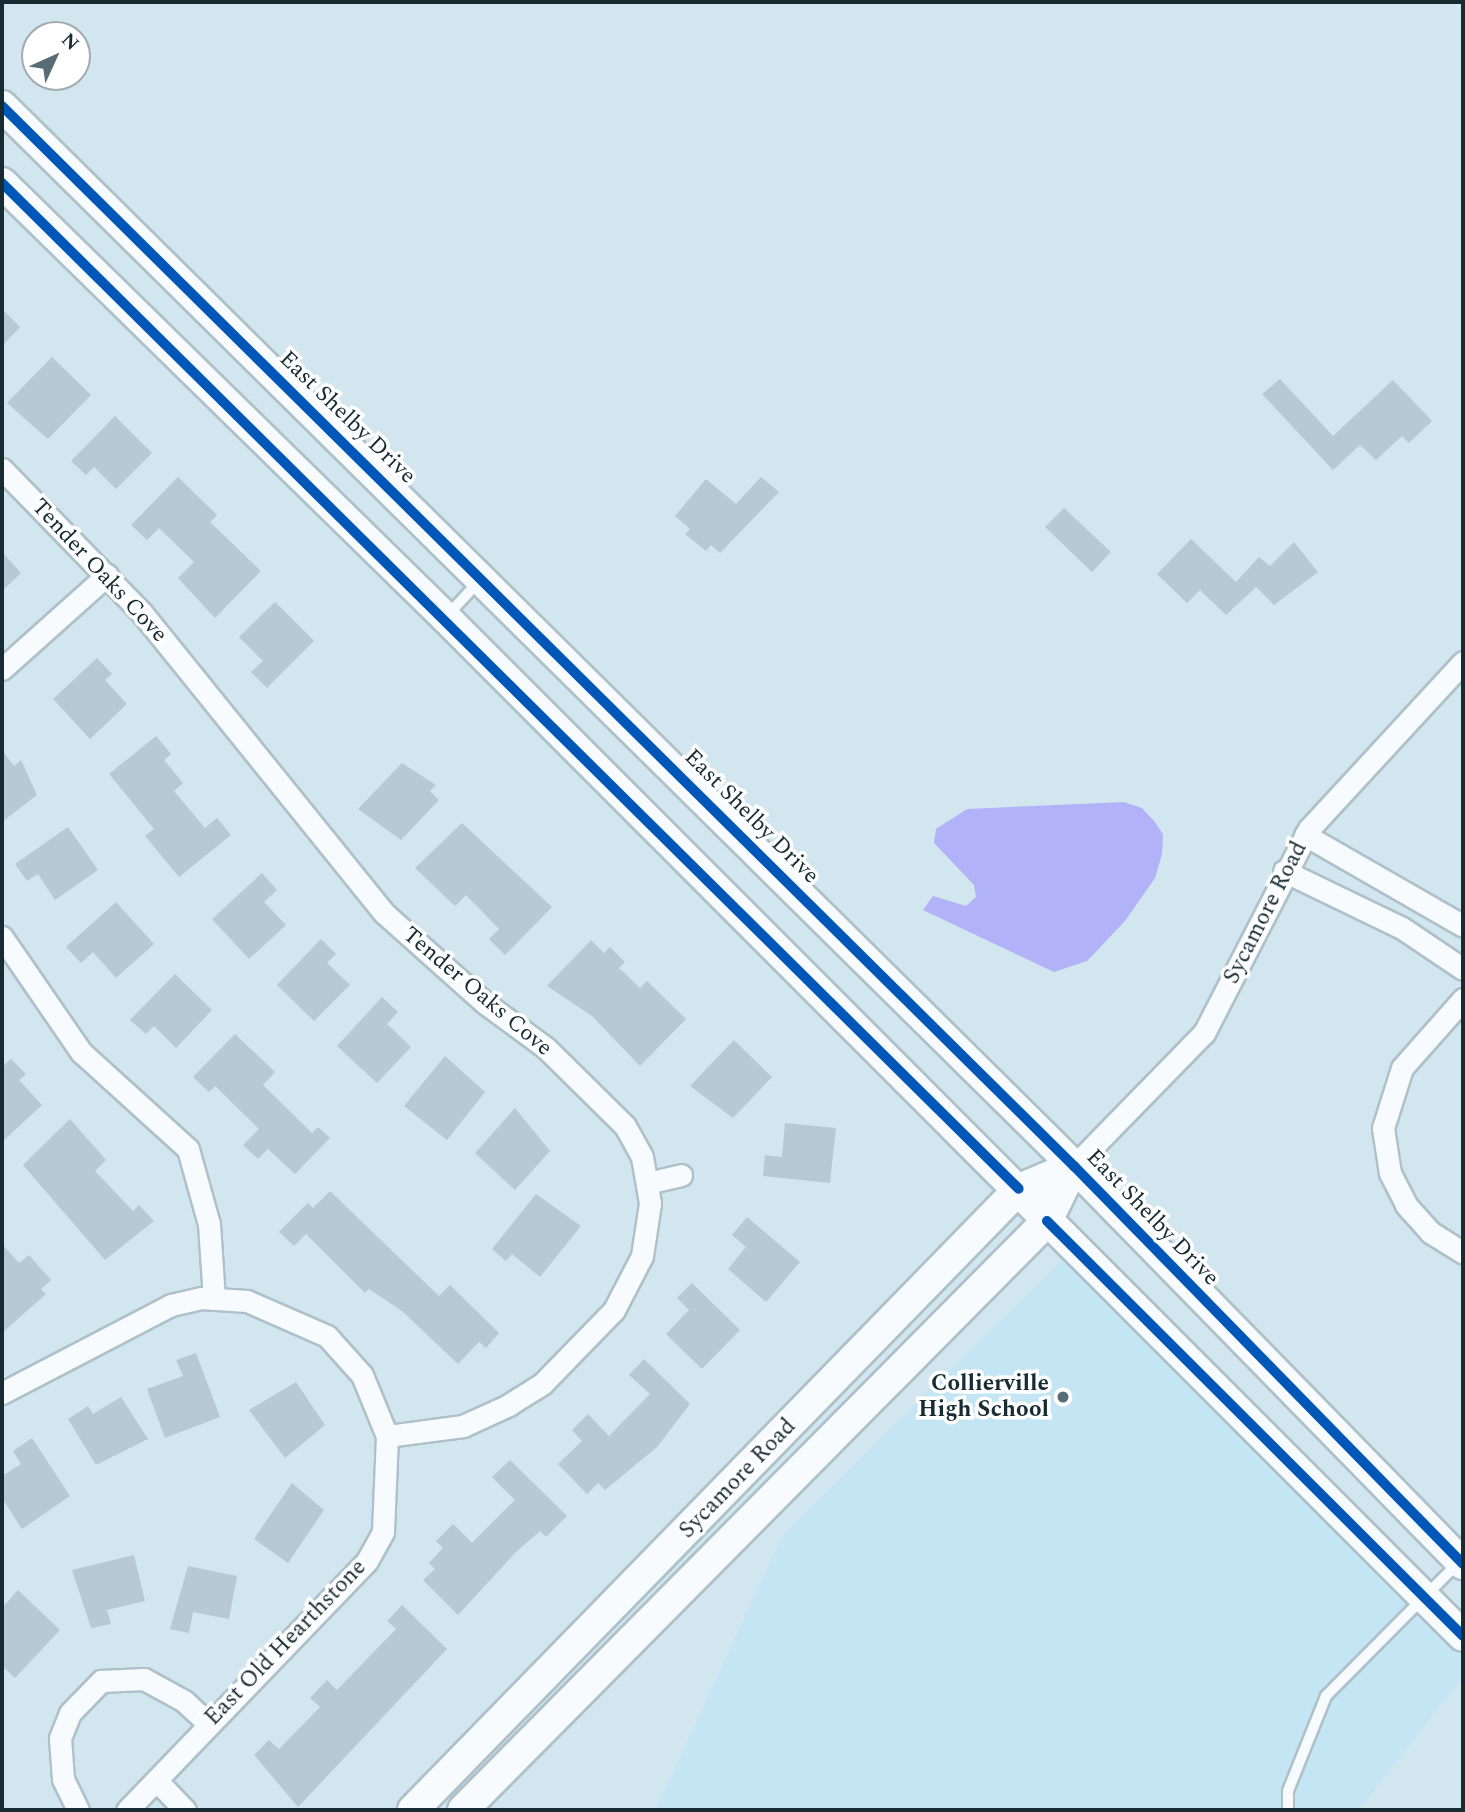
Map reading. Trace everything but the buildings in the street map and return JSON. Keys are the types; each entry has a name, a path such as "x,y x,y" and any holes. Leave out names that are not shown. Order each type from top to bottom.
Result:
{"main road":[{"name":"East Shelby Drive","path":"2,106 1074,1166 1462,1562"},
{"path":"2,183 445,617 1463,1636"},
{"name":"Sycamore Road","path":"413,1810 1019,1189 1074,1166"},
{"name":"Sycamore Road","path":"463,1810 1047,1221 1074,1166"}],"street":[{"name":"Tender Oaks Cove","path":"2,469 107,575 384,913 485,1003 546,1048 625,1126 646,1183 650,1203 642,1256 614,1310 542,1384 463,1426 387,1436"},
{"path":"2,669 107,575"},
{"name":"Sycamore Road","path":"1074,1166 1204,1033 1284,871 1305,835 1463,662"},
{"path":"1305,835 1463,926"},
{"path":"1284,871 1402,928 1463,969"},
{"path":"2,937 81,1052 188,1149 209,1224 214,1299"},
{"path":"1463,999 1402,1068 1383,1128 1390,1173 1406,1205 1430,1233 1463,1254"},
{"path":"646,1183 681,1175"},
{"name":"East Old Hearthstone","path":"2,1393 171,1306 214,1299 247,1301 327,1336 362,1375 387,1436 383,1532 366,1561 127,1810"},
{"path":"78,1810 64,1779 60,1738 70,1713 102,1681 144,1679 184,1700 209,1724"},
{"path":"156,1780 185,1810"}],"lane":[{"path":"445,617 482,578"},
{"path":"1288,1810 1288,1791 1326,1696 1462,1562"}],"shaded area":[{"name":"Collierville High School","path":"1064,1258 1463,1658 1463,1677 1359,1810 656,1810 782,1536"}],"water":[{"path":"1124,802 1142,808 1154,821 1163,834 1162,854 1155,878 1125,921 1087,961 1054,972 923,910 933,896 966,906 976,897 974,885 934,843 936,829 967,809"}],"cycle path":[{"path":"2,106 1074,1166 1463,1564"},
{"path":"2,183 1019,1189"},
{"path":"1047,1221 1463,1636"}],"place":[{"name":"Collierville High School","path":"1063,1397"}]}
